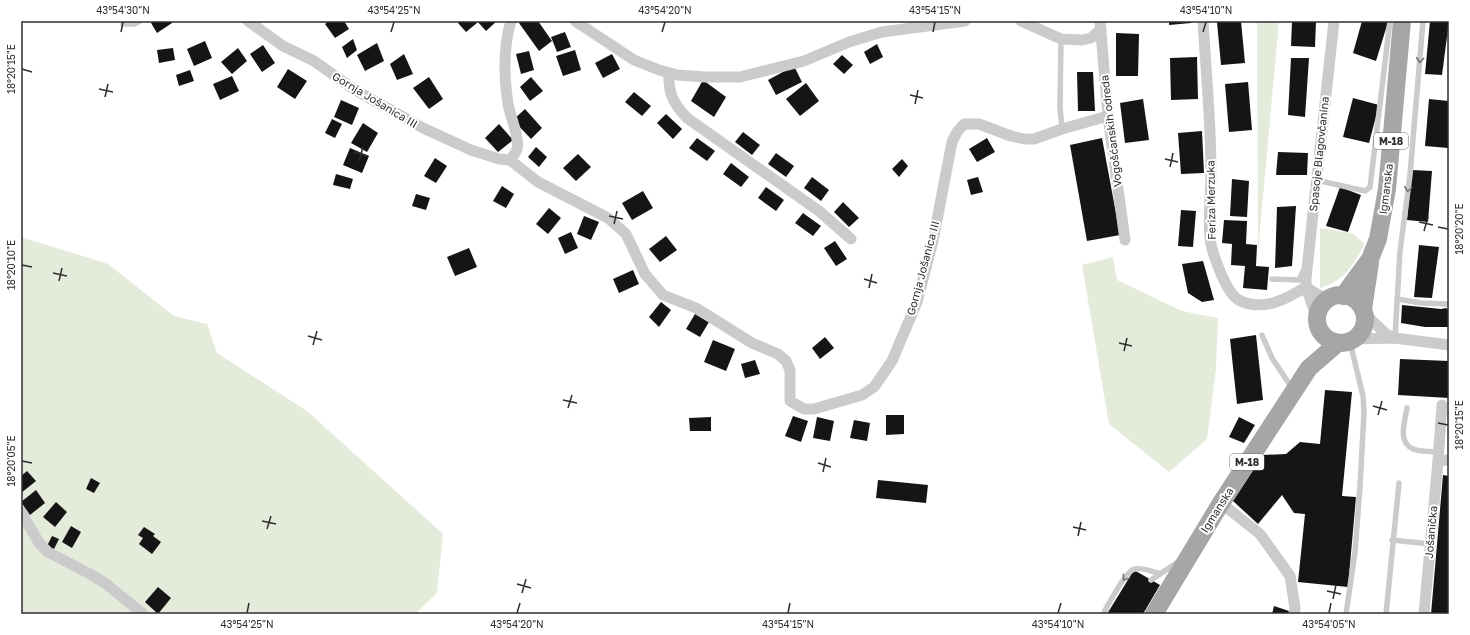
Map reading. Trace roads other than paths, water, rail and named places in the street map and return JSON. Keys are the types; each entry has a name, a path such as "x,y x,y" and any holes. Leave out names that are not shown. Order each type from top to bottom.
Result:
{"main road":[{"name":"Igmanska","path":"1364,311 1370,259 1378,239 1384,210 1402,21"},
{"name":"Igmanska","path":"1337,296 1370,259"},
{"path":"1337,296 1351,297 1358,302 1364,311"},
{"name":"M-18","path":"1318,322 1318,312 1322,306 1326,301 1337,296"},
{"name":"M-18","path":"1347,341 1360,334 1364,328 1364,311"},
{"name":"Igmanska","path":"1154,614 1220,503 1309,368 1317,339 1318,322"},
{"path":"1318,322 1326,338 1347,341"},
{"name":"Igmanska","path":"1309,368 1347,341"}],"street":[{"name":"Gornja Jošanica III","path":"248,21 284,46 314,61 355,90 423,128 471,150 499,159 510,160 538,182 608,218 626,234 645,274 663,295 696,308 752,342 778,354 786,361 790,370 790,401 804,408 814,409 862,395 874,387 892,361 916,302 933,241 952,142 957,132 964,124 979,124 1011,136 1024,139 1034,139 1062,129 1108,116"},
{"path":"510,160 517,149 517,140 508,105 505,75 507,32 511,21"},
{"path":"575,21 634,60 659,70 704,77 740,77 804,61 849,42 882,32 965,21"},
{"path":"1020,21 1061,39 1082,40 1091,38 1101,25"},
{"name":"Feriza Merzuka","path":"1203,21 1211,173 1210,237 1215,258 1230,290 1236,299 1244,302 1259,306 1275,303 1306,287"},
{"name":"Spasoje Blagovčanina","path":"1306,287 1307,264 1334,21"},
{"name":"Vogošćanskih odreda","path":"1101,25 1108,116 1125,240"},
{"path":"669,72 668,83 670,94 676,106 687,118 819,210 851,239"},
{"path":"1306,287 1319,296 1326,298 1337,296"},
{"path":"1306,287 1318,322"},
{"path":"1364,311 1386,334 1395,338"},
{"path":"1347,341 1395,338 1449,345"},
{"name":"Jošanička","path":"1424,614 1442,406"},
{"path":"1438,457 1449,460"},
{"path":"1220,503 1260,534 1290,576 1295,608 1294,614"},
{"path":"21,512 39,543 48,552 88,572 105,583 143,614"}],"lane":[{"path":"123,24 134,24 140,21"},
{"path":"1316,180 1365,191 1370,187 1390,21"},
{"path":"1395,338 1400,251 1410,175 1423,21"},
{"path":"1061,39 1060,107 1062,129"},
{"path":"1272,279 1299,280 1307,264"},
{"path":"1397,299 1421,303 1446,304"},
{"path":"1262,335 1272,358 1294,390"},
{"path":"1346,614 1354,552 1360,486 1364,413 1363,396 1347,341"},
{"path":"1407,408 1403,435 1406,444 1413,449 1438,457"},
{"path":"1386,614 1392,540 1399,484"},
{"path":"1392,540 1430,544"},
{"path":"1151,580 1187,557"},
{"path":"1103,614 1119,586 1132,570 1136,568 1159,574"}]}
